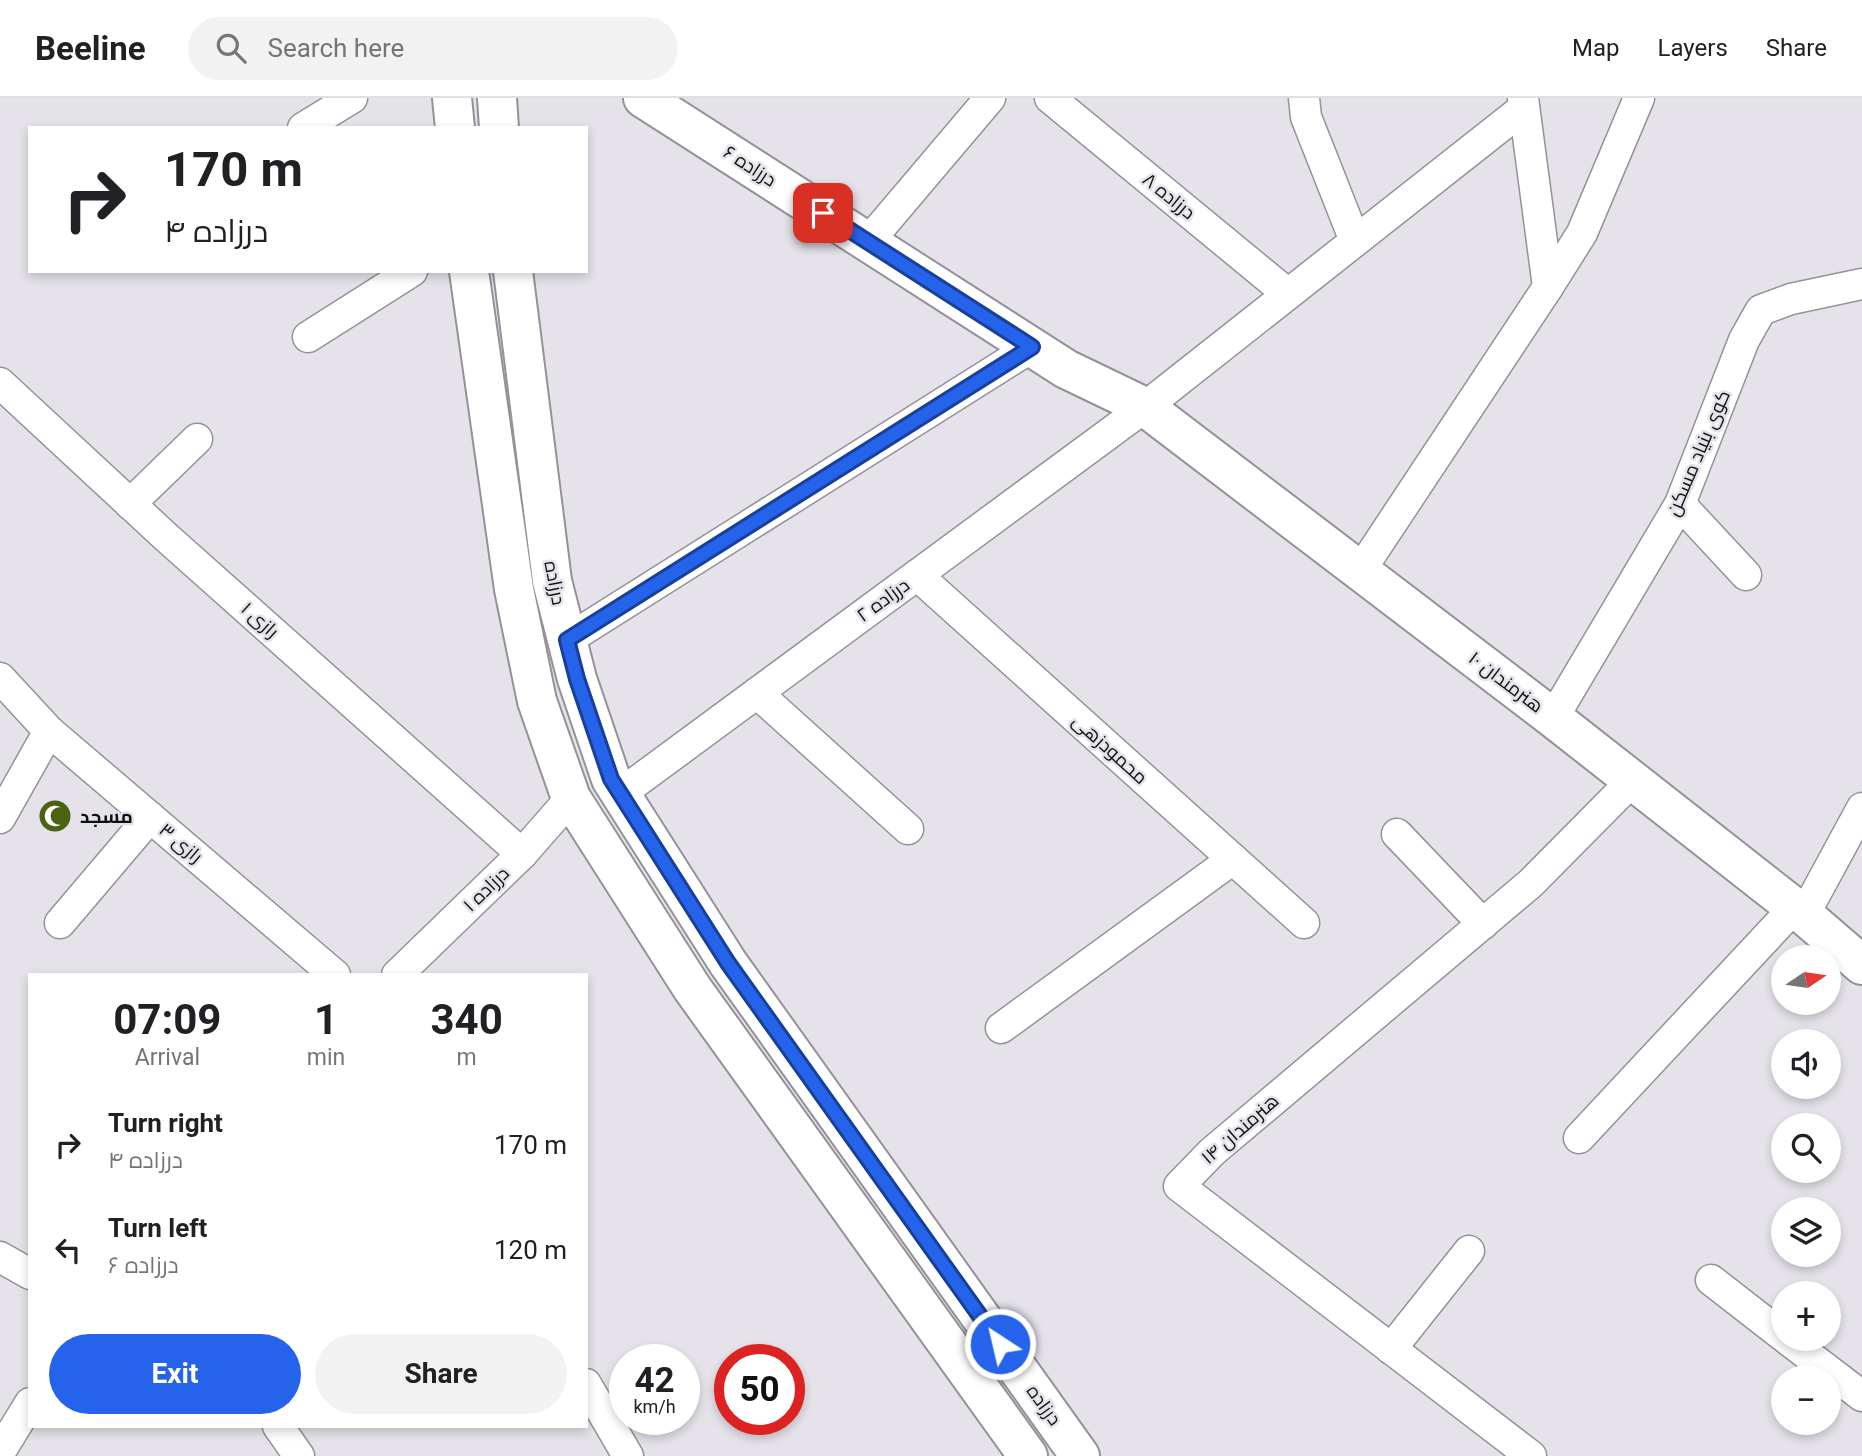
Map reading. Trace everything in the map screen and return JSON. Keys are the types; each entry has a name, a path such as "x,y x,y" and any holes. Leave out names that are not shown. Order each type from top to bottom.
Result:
{"main road":[{"path":"452,98 455,126"},
{"path":"497,98 499,126"},
{"name":"درزاده ۶","path":"643,98 1066,369 1145,407"},
{"name":"درزاده","path":"469,273 514,589 537,701 571,798 692,988 1028,1456"},
{"name":"درزاده","path":"513,273 552,581 577,679 611,779 728,963 1080,1456"},
{"name":"هنرمندان ۱۰","path":"1145,407 1633,780 1799,911 1862,965"}],"street":[{"path":"306,126 352,98"},
{"path":"868,242 990,98"},
{"name":"درزاده ۸","path":"1050,98 1288,294"},
{"path":"1304,98 1306,117 1355,241"},
{"path":"1360,571 1582,233 1639,98"},
{"path":"1523,103 1548,287"},
{"name":"درزاده ۲","path":"621,794 1145,407 1355,241 1523,103"},
{"path":"308,337 409,273"},
{"name":"کوی بنیاد مسکن","path":"1553,718 1680,504 1744,340 1761,310 1790,299 1862,284"},
{"path":"567,640 1032,347"},
{"name":"رازی ۱","path":"0,383 522,854"},
{"path":"130,503 197,439"},
{"path":"1680,504 1746,575"},
{"name":"محمودزهی","path":"917,575 1304,923"},
{"name":"رازی ۳","path":"0,678 49,731 333,973"},
{"path":"757,693 908,829"},
{"path":"0,818 49,731"},
{"name":"هنرمندان ۱۴","path":"1531,1456 1179,1186 1212,1152 1531,883 1633,780"},
{"name":"درزاده ۱","path":"399,973 522,854 571,798"},
{"path":"1579,1138 1799,911 1862,808"},
{"path":"60,923 150,817"},
{"path":"1398,834 1483,924"},
{"path":"1001,1028 1233,859"},
{"path":"1391,1349 1469,1251"},
{"path":"0,1257 28,1273"},
{"path":"1711,1280 1771,1326"},
{"path":"1803,1351 1862,1396"},
{"path":"588,1387 628,1456"},
{"path":"0,1452 28,1406"},
{"path":"279,1428 299,1456"}],"place":[{"name":"مسجد","path":"55,816"}],"route":[{"path":"823,213 1032,347 567,640 577,679 611,779 728,963 1000,1344"}]}
